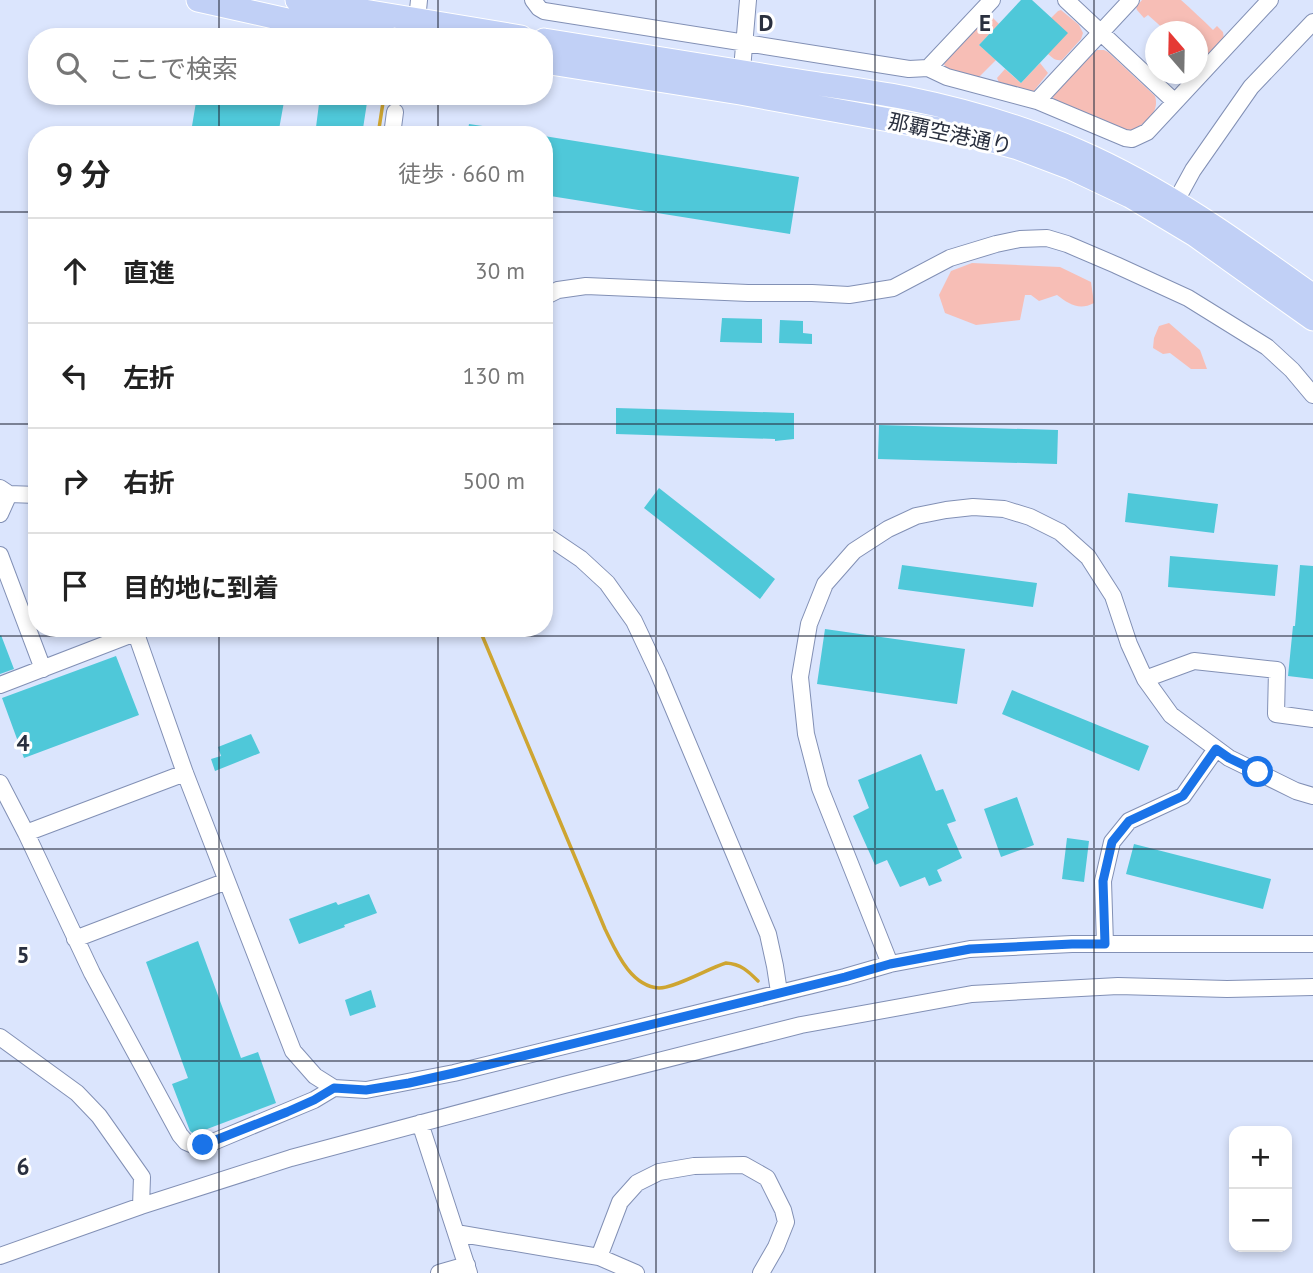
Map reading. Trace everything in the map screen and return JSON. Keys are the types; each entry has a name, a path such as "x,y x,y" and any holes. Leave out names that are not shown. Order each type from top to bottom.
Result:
{"highway":[{"path":"198,0 305,7 418,10 487,28"},
{"path":"305,7 362,28"},
{"name":"那覇空港通り","path":"553,42 967,134 1018,148 1070,168 1130,196 1195,235 1313,319"},
{"name":"那覇空港通り","path":"553,63 906,98 1018,127 1137,178 1176,201 1313,296"}],"lane":[{"path":"533,0 544,11 909,69 928,68 947,77 1037,101 1132,139 1147,132 1260,3"},
{"path":"741,83 748,0"},
{"path":"928,68 992,0"},
{"path":"1066,0 1175,102"},
{"path":"1037,101 1130,0"},
{"path":"1176,201 1193,170 1251,87 1313,22"},
{"path":"394,126 396,112"},
{"path":"553,293 586,286 849,295 893,288 950,258 996,244 1020,239 1047,238 1067,244 1188,298 1266,347 1292,370 1313,394"},
{"path":"0,514 4,491 28,494"},
{"path":"890,964 820,788 806,734 800,677 809,624 825,584 854,551 888,529 916,516 973,507 1004,509 1030,517 1060,532 1088,557 1113,596 1129,645 1145,679 1171,715 1229,758 1296,791 1313,796"},
{"path":"553,540 581,559 607,583 634,621 768,934 779,992"},
{"path":"0,555 28,629"},
{"path":"31,637 43,669"},
{"path":"0,685 120,637"},
{"path":"136,637 185,773 293,1051 316,1076 334,1088 366,1090 409,1083 890,964 970,949 1072,944 1313,944"},
{"path":"1145,679 1194,661 1277,670 1276,715 1313,719"},
{"path":"1105,944 1103,881 1112,842 1129,821 1183,796 1216,749"},
{"path":"26,832 185,773"},
{"path":"0,783 92,973 186,1142 193,1145 213,1142 314,1100 334,1088"},
{"path":"75,939 228,881"},
{"path":"0,1256 141,1206 291,1158 801,1025 972,994 1118,986 1227,989 1313,987"},
{"path":"0,1037 78,1093 99,1116 142,1177 141,1206"},
{"path":"420,1124 468,1269 439,1273"},
{"path":"599,1257 620,1202 637,1183 659,1172 694,1166 744,1165 767,1178 786,1222 761,1273"},
{"path":"456,1233 599,1257 636,1273"}],"shaded area":[{"path":"1142,0 1181,0 1203,21 1155,21 1148,15 1144,18 1136,7"},
{"path":"1061,10 1079,25 1083,33 1081,39 1060,60 1048,54 1051,18"},
{"path":"984,17 993,18 999,24 979,45 996,60 975,79 946,68 944,64 947,58"},
{"path":"1208,25 1213,30 1217,26 1223,32 1224,39 1208,55"},
{"path":"1097,50 1108,52 1155,96 1155,109 1152,114 1143,124 1126,133 1055,102 1053,97"},
{"path":"1040,63 1048,73 1033,92 1028,94 1000,85 997,78 1005,69 1021,83"},
{"path":"972,263 1060,267 1091,282 1094,303 1079,306 1070,304 1057,295 1039,301 1031,295 1025,295 1020,320 976,325 945,313 939,295 951,271"},
{"path":"1169,323 1200,350 1207,369 1191,369 1170,353 1163,354 1153,348 1159,326"}],"building":[{"path":"1021,0 1032,0 1068,33 1021,83 979,45"},
{"path":"196,105 283,105 280,126 192,126"},
{"path":"319,105 367,105 363,126 316,126"},
{"path":"553,137 799,177 790,234 553,196"},
{"path":"722,318 762,319 762,343 720,342"},
{"path":"780,320 803,321 803,333 812,334 812,344 779,343"},
{"path":"616,408 794,413 794,439 775,441 616,434"},
{"path":"879,425 1058,430 1057,464 878,459"},
{"path":"659,488 775,579 760,599 644,508"},
{"path":"1128,493 1218,504 1214,533 1125,522"},
{"path":"1170,556 1278,565 1275,596 1168,587"},
{"path":"902,565 1037,583 1033,607 898,589"},
{"path":"1300,565 1313,566 1313,679 1288,676"},
{"path":"825,629 965,649 957,704 817,684"},
{"path":"0,636 14,669 0,674"},
{"path":"116,656 139,715 24,758 2,698"},
{"path":"1012,690 1149,746 1139,771 1002,714"},
{"path":"251,734 260,753 215,771 211,759 221,756 218,747"},
{"path":"921,754 936,791 943,789 956,821 947,824 962,858 937,870 942,881 929,886 925,877 900,887 887,860 875,865 853,816 869,808 858,780"},
{"path":"1017,797 1034,845 1001,857 984,809"},
{"path":"1067,838 1089,841 1084,882 1062,879"},
{"path":"1134,844 1271,879 1263,909 1126,874"},
{"path":"369,894 377,913 299,944 289,919 336,902 338,905"},
{"path":"198,941 241,1058 258,1052 276,1103 194,1134 190,1131 172,1084 188,1078 146,962"},
{"path":"371,990 376,1007 350,1016 345,1000"}],"waterway":[{"path":"379,126 383,105"},
{"path":"483,637 605,929 625,966 640,981 659,988 674,985 726,963 744,969 758,981"}],"route":[{"path":"203,1145 287,1112 334,1088 366,1090 454,1073 890,964 970,949 1105,944 1103,881 1112,842 1129,821 1183,796 1216,749 1258,772"}]}
